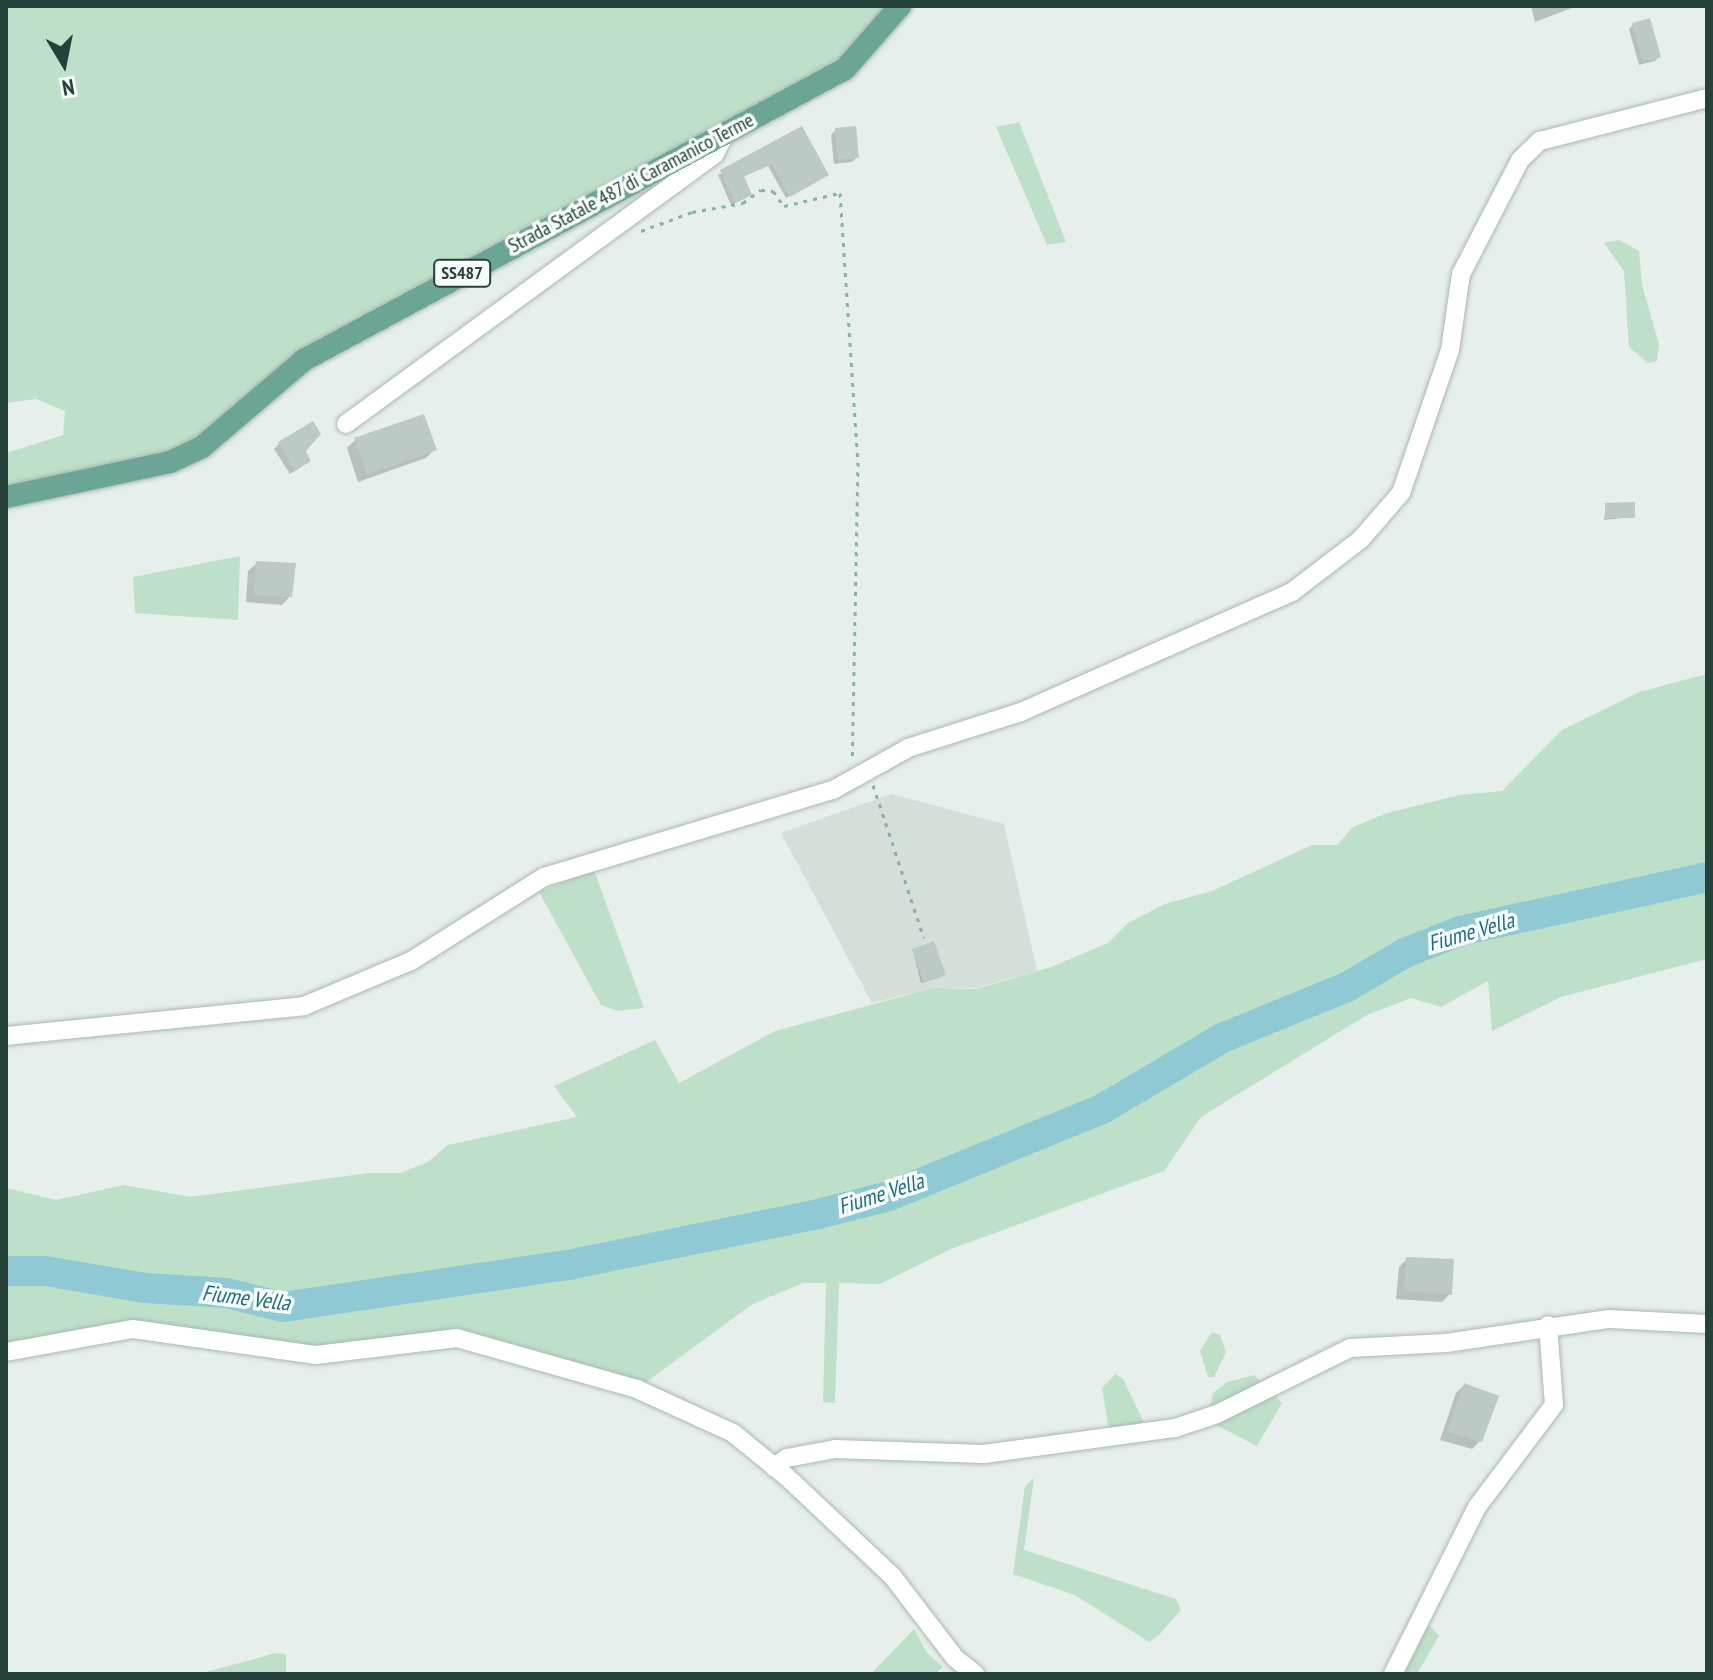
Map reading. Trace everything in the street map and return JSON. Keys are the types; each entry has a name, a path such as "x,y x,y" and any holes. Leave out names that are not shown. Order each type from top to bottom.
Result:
{"main road":[{"name":"Strada Statale 487 di Caramanico Terme","path":"6,497 170,462 202,447 304,360 845,69 900,6"}],"street":[{"path":"6,1036 304,1006 411,961 544,877 769,814 852,780 908,748 1021,712 1220,627 1292,592 1361,539 1401,493 1450,350 1461,274 1520,160 1540,141 1707,98"},
{"path":"346,424 714,155 727,131"},
{"path":"774,1467 787,1458 835,1449 984,1454 1175,1428 1217,1414 1350,1348 1446,1343 1548,1325 1609,1319 1707,1324"},
{"path":"1393,1674 1477,1507 1554,1405 1548,1325"},
{"path":"6,1352 133,1329 316,1355 457,1338 637,1389 733,1433 774,1467 893,1577 955,1658 975,1674"}],"path":[{"path":"635,233 692,212 743,203 761,190 773,191 784,206 840,193 858,462 852,780"},
{"path":"870,770 924,938"}],"shaded area":[{"path":"891,794 1004,824 1037,971 976,988 933,988 872,1003 781,833"}],"green space":[{"path":"6,6 899,6 862,51 381,315 202,447 6,497 6,453 63,435 65,411 36,399 6,403"},
{"path":"1019,122 1066,242 1047,245 996,127"},
{"path":"1619,240 1639,251 1642,285 1659,344 1657,361 1648,363 1629,347 1624,271 1604,243"},
{"path":"240,556 238,620 135,613 133,577"},
{"path":"1707,674 1707,959 1561,997 1492,1031 1488,981 1441,1007 1411,998 1367,1015 1201,1117 1164,1171 951,1249 880,1284 839,1283 835,1403 823,1402 826,1283 803,1283 751,1305 637,1389 457,1338 316,1355 169,1331 6,1352 6,1188 56,1200 124,1185 190,1197 369,1173 400,1173 428,1162 448,1145 577,1117 554,1086 655,1040 679,1083 775,1031 933,988 976,989 1051,967 1108,943 1128,923 1165,904 1212,891 1312,845 1337,845 1353,827 1387,813 1459,795 1502,791 1562,730 1639,692"},
{"path":"594,870 644,1008 618,1011 601,1005 539,892"},
{"path":"1212,1332 1220,1335 1226,1352 1214,1377 1208,1377 1200,1351"},
{"path":"1115,1374 1123,1379 1147,1429 1116,1435 1108,1424 1102,1388"},
{"path":"1254,1375 1282,1403 1257,1446 1218,1426 1210,1407 1213,1393 1227,1382"},
{"path":"1034,1478 1024,1550 1176,1599 1181,1610 1159,1635 1149,1642 1075,1595 1013,1574 1025,1486"},
{"path":"1430,1626 1439,1636 1417,1674 1395,1674 1422,1627"},
{"path":"914,1629 927,1653 943,1667 935,1674 871,1674"},
{"path":"276,1653 286,1654 286,1674 198,1674"}],"building":[{"path":"1650,18 1661,57 1643,62 1632,23"},
{"path":"802,126 829,175 790,197 772,164 744,176 752,195 735,203 720,170"},
{"path":"856,126 859,158 838,160 835,128"},
{"path":"424,414 437,450 367,475 354,438"},
{"path":"313,421 321,434 306,451 311,461 295,471 278,442"},
{"path":"1635,502 1635,518 1605,518 1605,503"},
{"path":"256,561 296,563 292,597 254,595"},
{"path":"934,941 946,975 923,983 912,949"},
{"path":"1406,1257 1454,1259 1452,1295 1404,1291"},
{"path":"1464,1383 1499,1396 1482,1442 1447,1432"}],"waterway":[{"name":"Fiume Vella","path":"6,1271 46,1271 145,1288 227,1293 283,1307 568,1265 818,1214 889,1196 1102,1109 1222,1038 1347,987 1405,953 1460,931 1707,877"}]}
